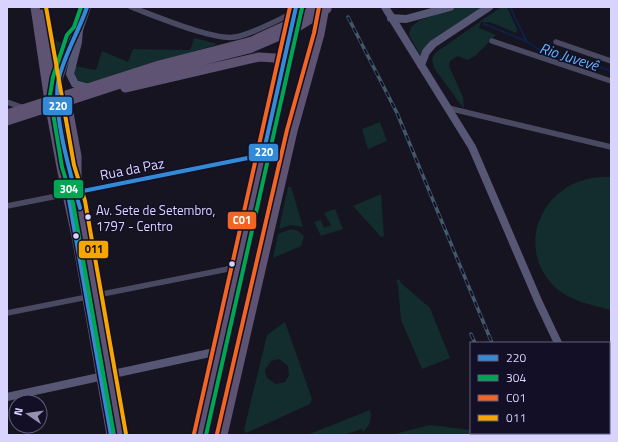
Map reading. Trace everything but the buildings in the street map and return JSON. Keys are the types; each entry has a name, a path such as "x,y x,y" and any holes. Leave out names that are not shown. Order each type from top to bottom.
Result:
{"main road":[{"path":"35,7 60,167 72,193"},
{"path":"40,7 56,78"},
{"path":"87,7 79,30 78,42 70,74 75,84 90,88"},
{"path":"7,114 26,108 67,102 252,41 291,23 318,7"},
{"path":"223,435 294,131 320,34 324,7"},
{"path":"7,122 90,88 159,65 239,52 272,40 302,25 329,7"},
{"path":"385,7 448,108 477,158 558,342"},
{"path":"391,18 406,19 450,7"},
{"path":"421,65 426,52 433,44 489,7"},
{"path":"200,435 295,10"},
{"path":"56,78 74,37 79,30"},
{"path":"106,90 142,85 264,57 275,58 283,65"},
{"path":"67,102 77,156 72,193"},
{"path":"60,121 105,375 120,435"},
{"path":"7,397 219,351"},
{"path":"105,375 111,435"}],"street":[{"path":"131,7 222,37 240,36 295,10"},
{"path":"492,40 611,82"},
{"path":"556,42 611,61"},
{"path":"7,102 26,108"},
{"path":"7,106 7,114"},
{"path":"448,108 611,147"},
{"name":"Rua da Paz","path":"7,206 263,155"},
{"path":"7,313 238,267"}],"green space":[{"path":"458,7 484,7 424,49 420,55 409,35 411,27 420,20"},
{"path":"501,7 507,7 517,29 516,33 490,22 481,22 479,28 496,35 475,56 467,60 458,56 450,61 449,66 463,97 464,109 434,68 432,59 435,53"},
{"path":"70,36 57,68 52,40 55,39 58,42 65,41 67,37"},
{"path":"194,38 218,44 89,84 82,83 74,77 75,66 96,70 102,51 128,62 133,49 190,50"},
{"path":"380,122 387,141 368,149 362,129"},
{"path":"600,177 611,177 611,310 576,300 557,289 544,273 537,255 536,237 540,219 549,203 562,190 580,181"},
{"path":"288,187 291,187 303,227 291,225 279,229"},
{"path":"381,194 384,236 381,237 353,206"},
{"path":"335,209 343,229 321,236 314,222 321,220 324,228 331,225 324,213"},
{"path":"291,229 298,231 304,236 301,246 273,258 278,234"},
{"path":"399,279 401,283 430,308 450,358 422,369 401,320 398,285 396,281"},
{"path":"285,322 312,399 310,404 246,433 244,430 267,335","holes":["279,359 288,366 289,375 285,382 276,384 267,378 265,370 271,361"]},
{"path":"370,410 370,422 363,432 362,429 343,435 307,435"},
{"path":"430,425 470,430 470,434 495,435 391,435"}],"waterway":[{"path":"510,7 526,40"},
{"name":"Rio Juvevê","path":"484,24 526,41 543,52 562,58 578,59 611,71"}],"tunnel":[{"path":"53,78 60,121"},
{"path":"56,95 59,78"}],"railway":[{"path":"348,17 397,113 492,342"},
{"path":"471,334 475,342"}],"transit line":[{"name":"011","path":"46,7 74,165 85,201 126,434"},
{"name":"304","path":"81,7 74,27 67,35 53,77 50,95 62,167 73,203 114,435"},
{"name":"220","path":"80,208 63,143 57,91 59,78 68,51 87,7"},
{"name":"C01","path":"194,434 290,7"},
{"name":"220","path":"111,435 68,194 263,155 296,7"},
{"name":"C01","path":"217,434 287,130 314,33 319,7"},
{"name":"304","path":"206,435 302,8"}],"place":[{"name":"Av. Sete de Setembro, 1797 - Centro","path":"88,217"}]}
